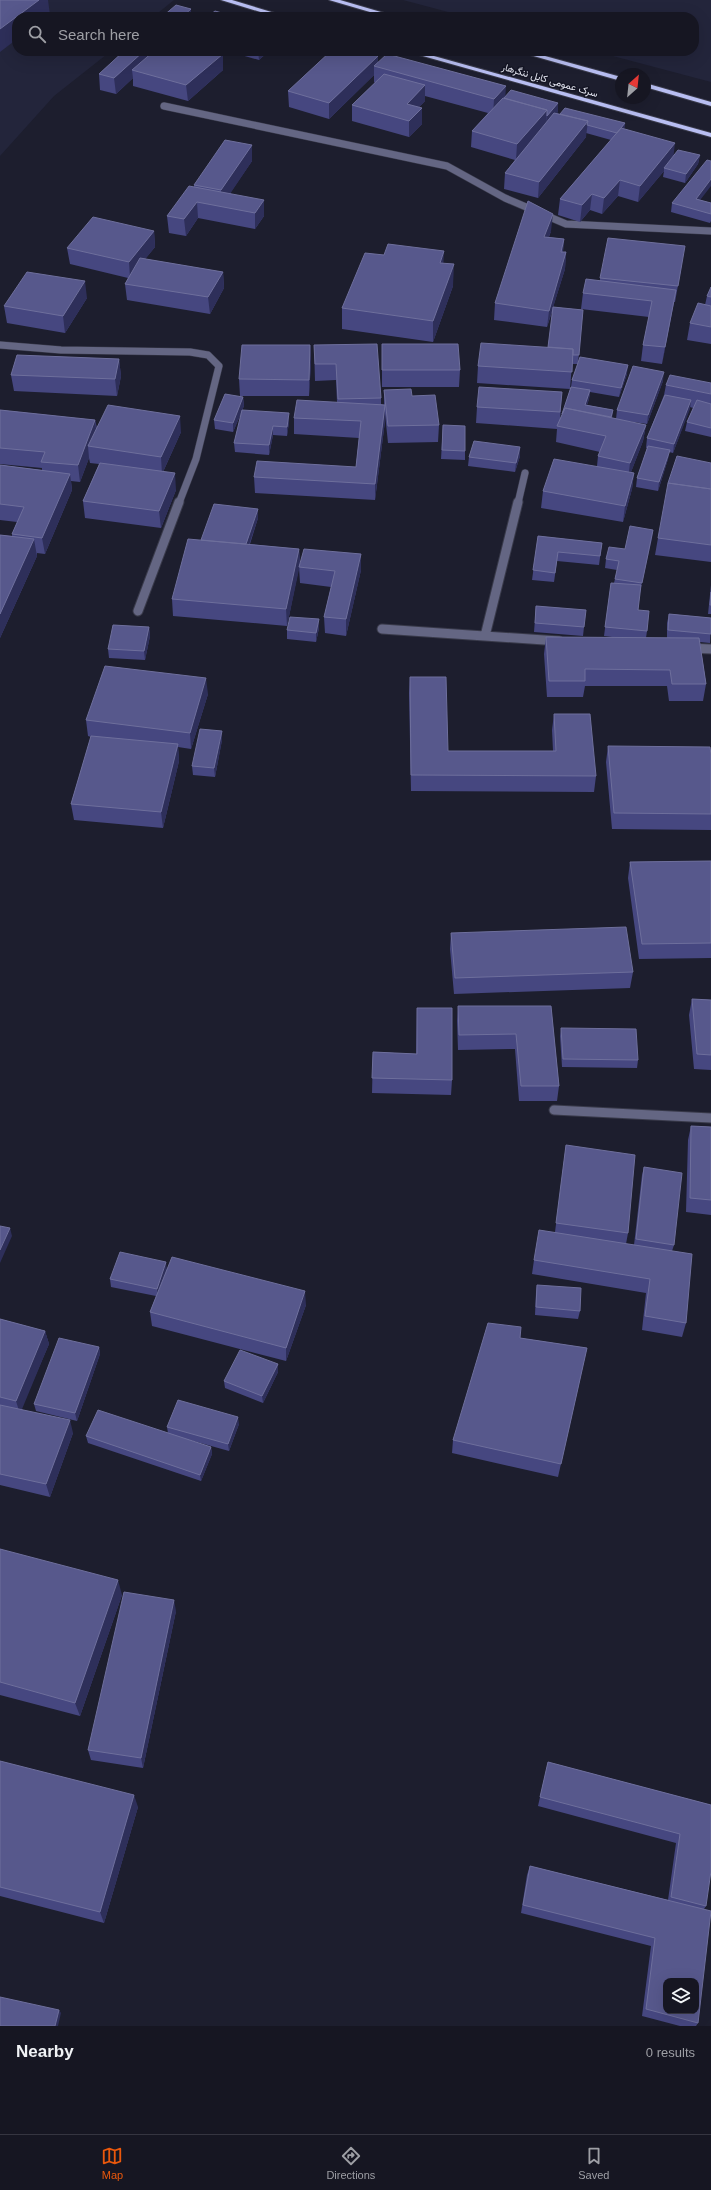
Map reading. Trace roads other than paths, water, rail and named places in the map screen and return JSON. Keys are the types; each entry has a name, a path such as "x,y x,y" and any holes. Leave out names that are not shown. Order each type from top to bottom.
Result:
{"highway":[{"path":"224,0 267,12"},
{"path":"332,0 376,12"},
{"name":"سرک عمومی کابل ننگرهار","path":"426,56 711,135"},
{"name":"سرک عمومی کابل ننگرهار","path":"537,56 615,77"},
{"path":"651,88 711,104"}],"street":[{"path":"164,106 447,166 505,198 566,224 711,231"},
{"path":"0,345 61,350 190,352 208,355 218,366 196,459 138,611"},
{"path":"485,636 525,473"},
{"path":"382,629 570,641"},
{"path":"680,648 711,649"},
{"path":"554,1110 711,1118"}]}
